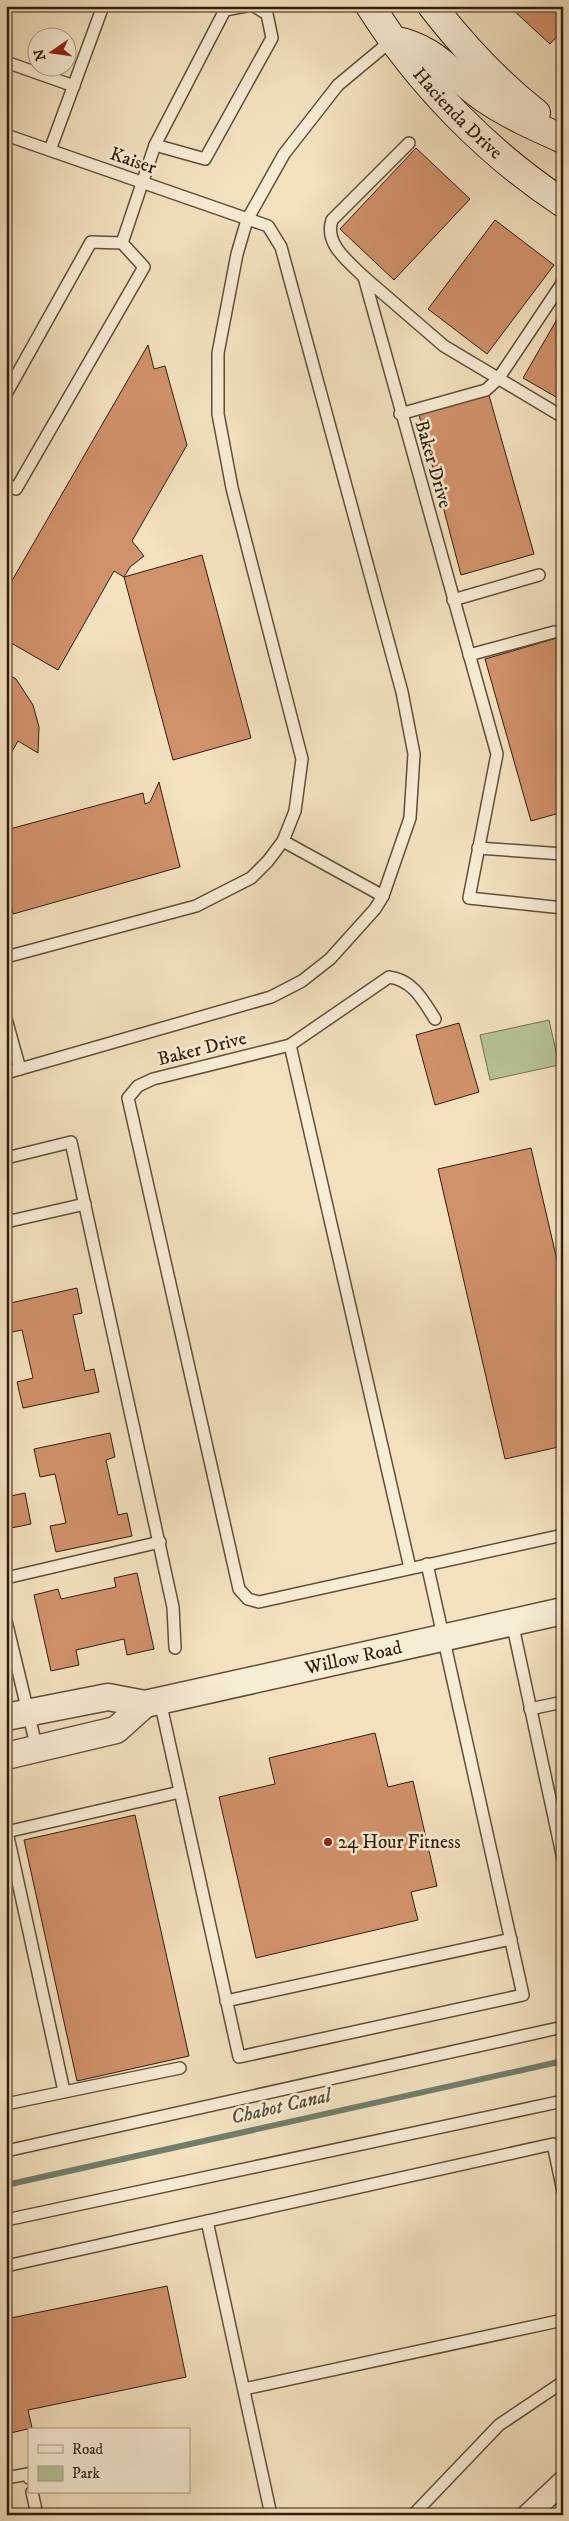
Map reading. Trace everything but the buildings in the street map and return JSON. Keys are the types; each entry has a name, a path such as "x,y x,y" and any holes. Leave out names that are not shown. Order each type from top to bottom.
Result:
{"main road":[{"name":"Hacienda Drive","path":"370,6 392,40 437,95 492,148 563,204"},
{"path":"432,6 466,49 511,94 563,134"},
{"path":"392,40 412,43 429,52 484,98 510,115 563,139"}],"street":[{"name":"Willow Road","path":"17,1715 108,1697 153,1702 563,1611"},
{"name":"Willow Road","path":"6,1756 116,1730 153,1702"},
{"path":"528,2515 563,2482"}],"lane":[{"path":"50,150 103,6"},
{"path":"122,243 155,145 226,10 246,6"},
{"path":"155,145 204,159 272,38 267,14 254,6"},
{"path":"6,957 196,906 251,878 268,861 283,841 295,811 302,759 232,488 218,414 218,353 237,254 247,220 284,154 338,85 392,40"},
{"path":"6,62 74,86"},
{"name":"Kaiser","path":"6,135 268,226 281,247 402,692 414,754 410,818 383,896 375,909 330,959 302,980 271,997 6,1074"},
{"path":"409,143 332,220 328,231 333,244 364,277 444,346 563,418"},
{"path":"6,394 91,242 122,243 144,267 16,489 6,484"},
{"name":"Baker Drive","path":"364,277 400,414 497,754 468,898 563,908"},
{"path":"400,414 486,390 498,379 563,282"},
{"path":"453,600 539,575"},
{"path":"469,655 554,632"},
{"path":"283,841 383,896"},
{"path":"478,848 563,854"},
{"path":"435,1019 416,990 400,979 389,977 290,1045 410,1568 563,1535"},
{"path":"6,1019 20,1070"},
{"name":"Baker Drive","path":"290,1045 152,1079 138,1086 128,1098 240,1590 248,1599 259,1602 410,1568"},
{"path":"6,1158 71,1142 160,1542 173,1607 175,1648"},
{"path":"6,1222 85,1204"},
{"path":"6,1578 160,1542"},
{"path":"153,1702 180,1792 239,2057 523,1995 427,1564"},
{"path":"6,1621 17,1715 36,1749"},
{"path":"512,1622 563,1859"},
{"path":"530,1709 563,1702"},
{"path":"64,2091 6,1832 180,1792"},
{"path":"226,2001 511,1939"},
{"path":"6,2151 563,2027"},
{"path":"6,2104 180,2068"},
{"path":"6,2220 563,2101"},
{"path":"6,2266 552,2144 563,2191"},
{"path":"207,2221 271,2515"},
{"path":"244,2388 563,2320"},
{"path":"413,2515 499,2425 563,2382"},
{"path":"6,2478 28,2474"},
{"path":"32,2494 37,2515"}],"green space":[{"path":"549,1020 559,1065 490,1080 480,1035"}],"waterway":[{"name":"Chabot Canal","path":"6,2185 563,2061"}],"place":[{"name":"24 Hour Fitness","path":"328,1842"}]}
